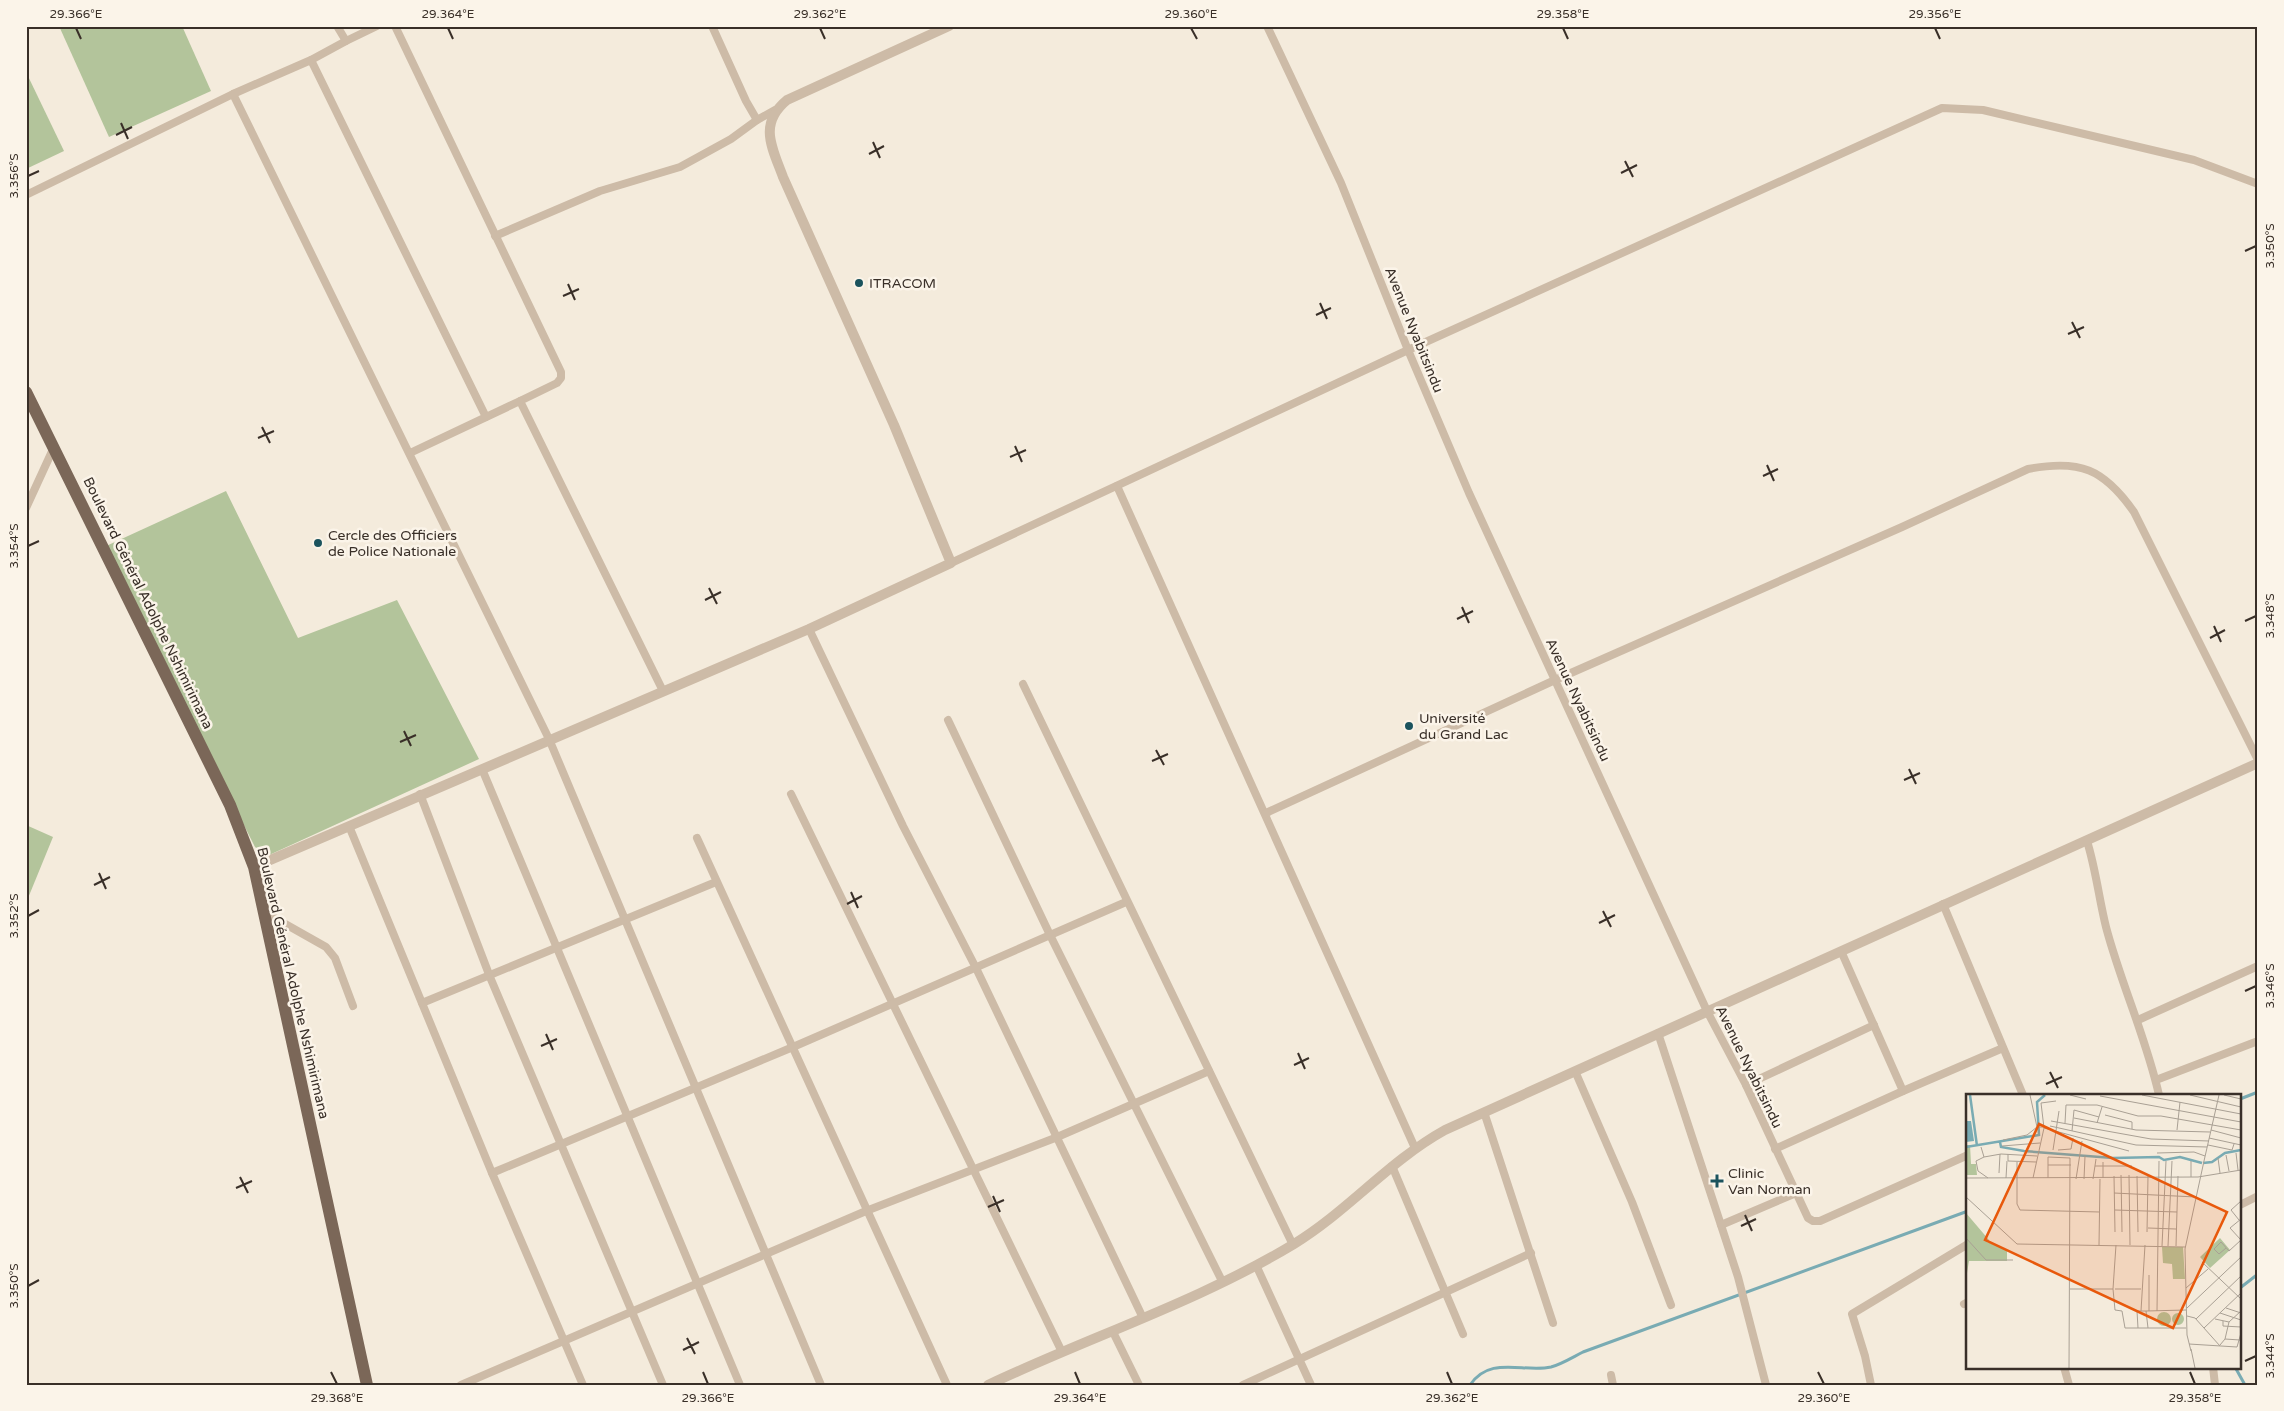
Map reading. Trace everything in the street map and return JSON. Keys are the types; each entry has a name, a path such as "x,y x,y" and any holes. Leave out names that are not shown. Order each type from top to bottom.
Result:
{"main road":[{"name":"Boulevard Général Adolphe Nshimirimana","path":"26,392 230,805 254,867 367,1385"}],"street":[{"path":"337,26 346,41"},
{"path":"26,194 232,94 312,60 377,26"},
{"path":"395,26 495,236 535,313 561,372 561,378 557,383 410,453"},
{"path":"712,26 757,120"},
{"path":"495,236 600,191 680,167 731,140 787,100 949,26"},
{"name":"Avenue Nyabitsindu","path":"1267,26 1342,183 1408,350 1469,493 1707,1011 1746,1085 1808,1218 1813,1221 1820,1221 1966,1156"},
{"path":"312,60 486,417"},
{"path":"232,94 549,739 821,1385"},
{"path":"254,867 420,794 809,630 1408,350 1942,108 1983,110 2194,160 2258,184"},
{"path":"775,110 770,124 769,135 782,176 894,425 951,562"},
{"path":"520,401 663,691"},
{"path":"26,508 54,447"},
{"path":"988,1385 1113,1332 1256,1265 1309,1234 1415,1148 1445,1130 1943,904 2087,842 2258,762 2134,512 2108,480 2088,470 2068,464 2028,469 1902,527 1555,680 1266,813"},
{"path":"1117,486 1266,813 1415,1148"},
{"path":"809,630 906,834 976,968 1055,1138 1143,1318"},
{"path":"1023,684 1126,902 1293,1244"},
{"path":"948,720 1050,935 1222,1282"},
{"path":"482,768 740,1385"},
{"path":"420,794 490,977 663,1385"},
{"path":"790,794 892,1005 975,1170 1062,1352"},
{"path":"349,826 492,1173 583,1385"},
{"path":"697,838 947,1385"},
{"path":"2087,842 2094,864 2106,927 2138,1020 2159,1094"},
{"path":"422,1003 490,977 716,882"},
{"path":"492,1173 892,1005 1126,902"},
{"path":"1943,904 2023,1094"},
{"path":"264,912 326,947 335,958 353,1006"},
{"path":"1841,951 1902,1091"},
{"path":"2138,1020 2258,966"},
{"path":"1746,1085 1874,1025"},
{"path":"1658,1032 1738,1277 1766,1385"},
{"path":"2156,1080 2258,1041"},
{"path":"1775,1149 1902,1091 2004,1048"},
{"path":"461,1385 565,1342 866,1211 1055,1138 1209,1071"},
{"path":"1575,1071 1632,1202 1671,1305"},
{"path":"1484,1112 1553,1323"},
{"path":"1392,1166 1463,1334"},
{"path":"1721,1225 1796,1194"},
{"path":"2242,1204 2258,1196"},
{"path":"1871,1385 1866,1356 1852,1314 1966,1245"},
{"path":"1243,1385 1445,1290 1530,1253"},
{"path":"1256,1265 1311,1385"},
{"path":"1113,1332 1138,1385"},
{"path":"2064,1368 2068,1385"},
{"path":"2213,1368 2215,1385"},
{"path":"1611,1375 1613,1385"}],"green space":[{"path":"59,26 182,26 211,91 109,137"},
{"path":"26,72 64,151 26,169"},
{"path":"226,491 298,638 397,600 479,759 267,856 255,847 104,547"},
{"path":"26,825 53,837 26,903"}],"waterway":[{"path":"2242,1098 2258,1092"},
{"path":"1470,1385 1487,1370 1508,1367 1540,1368 1555,1366 1583,1352 1966,1212"},
{"path":"2242,1286 2258,1274"},
{"path":"2236,1368 2245,1385"}],"place":[{"name":"ITRACOM","path":"859,283"},
{"name":"Cercle des Officiers de Police Nationale","path":"318,543"},
{"name":"Université du Grand Lac","path":"1409,726"},
{"name":"Clinic Van Norman","path":"1717,1181"}]}
